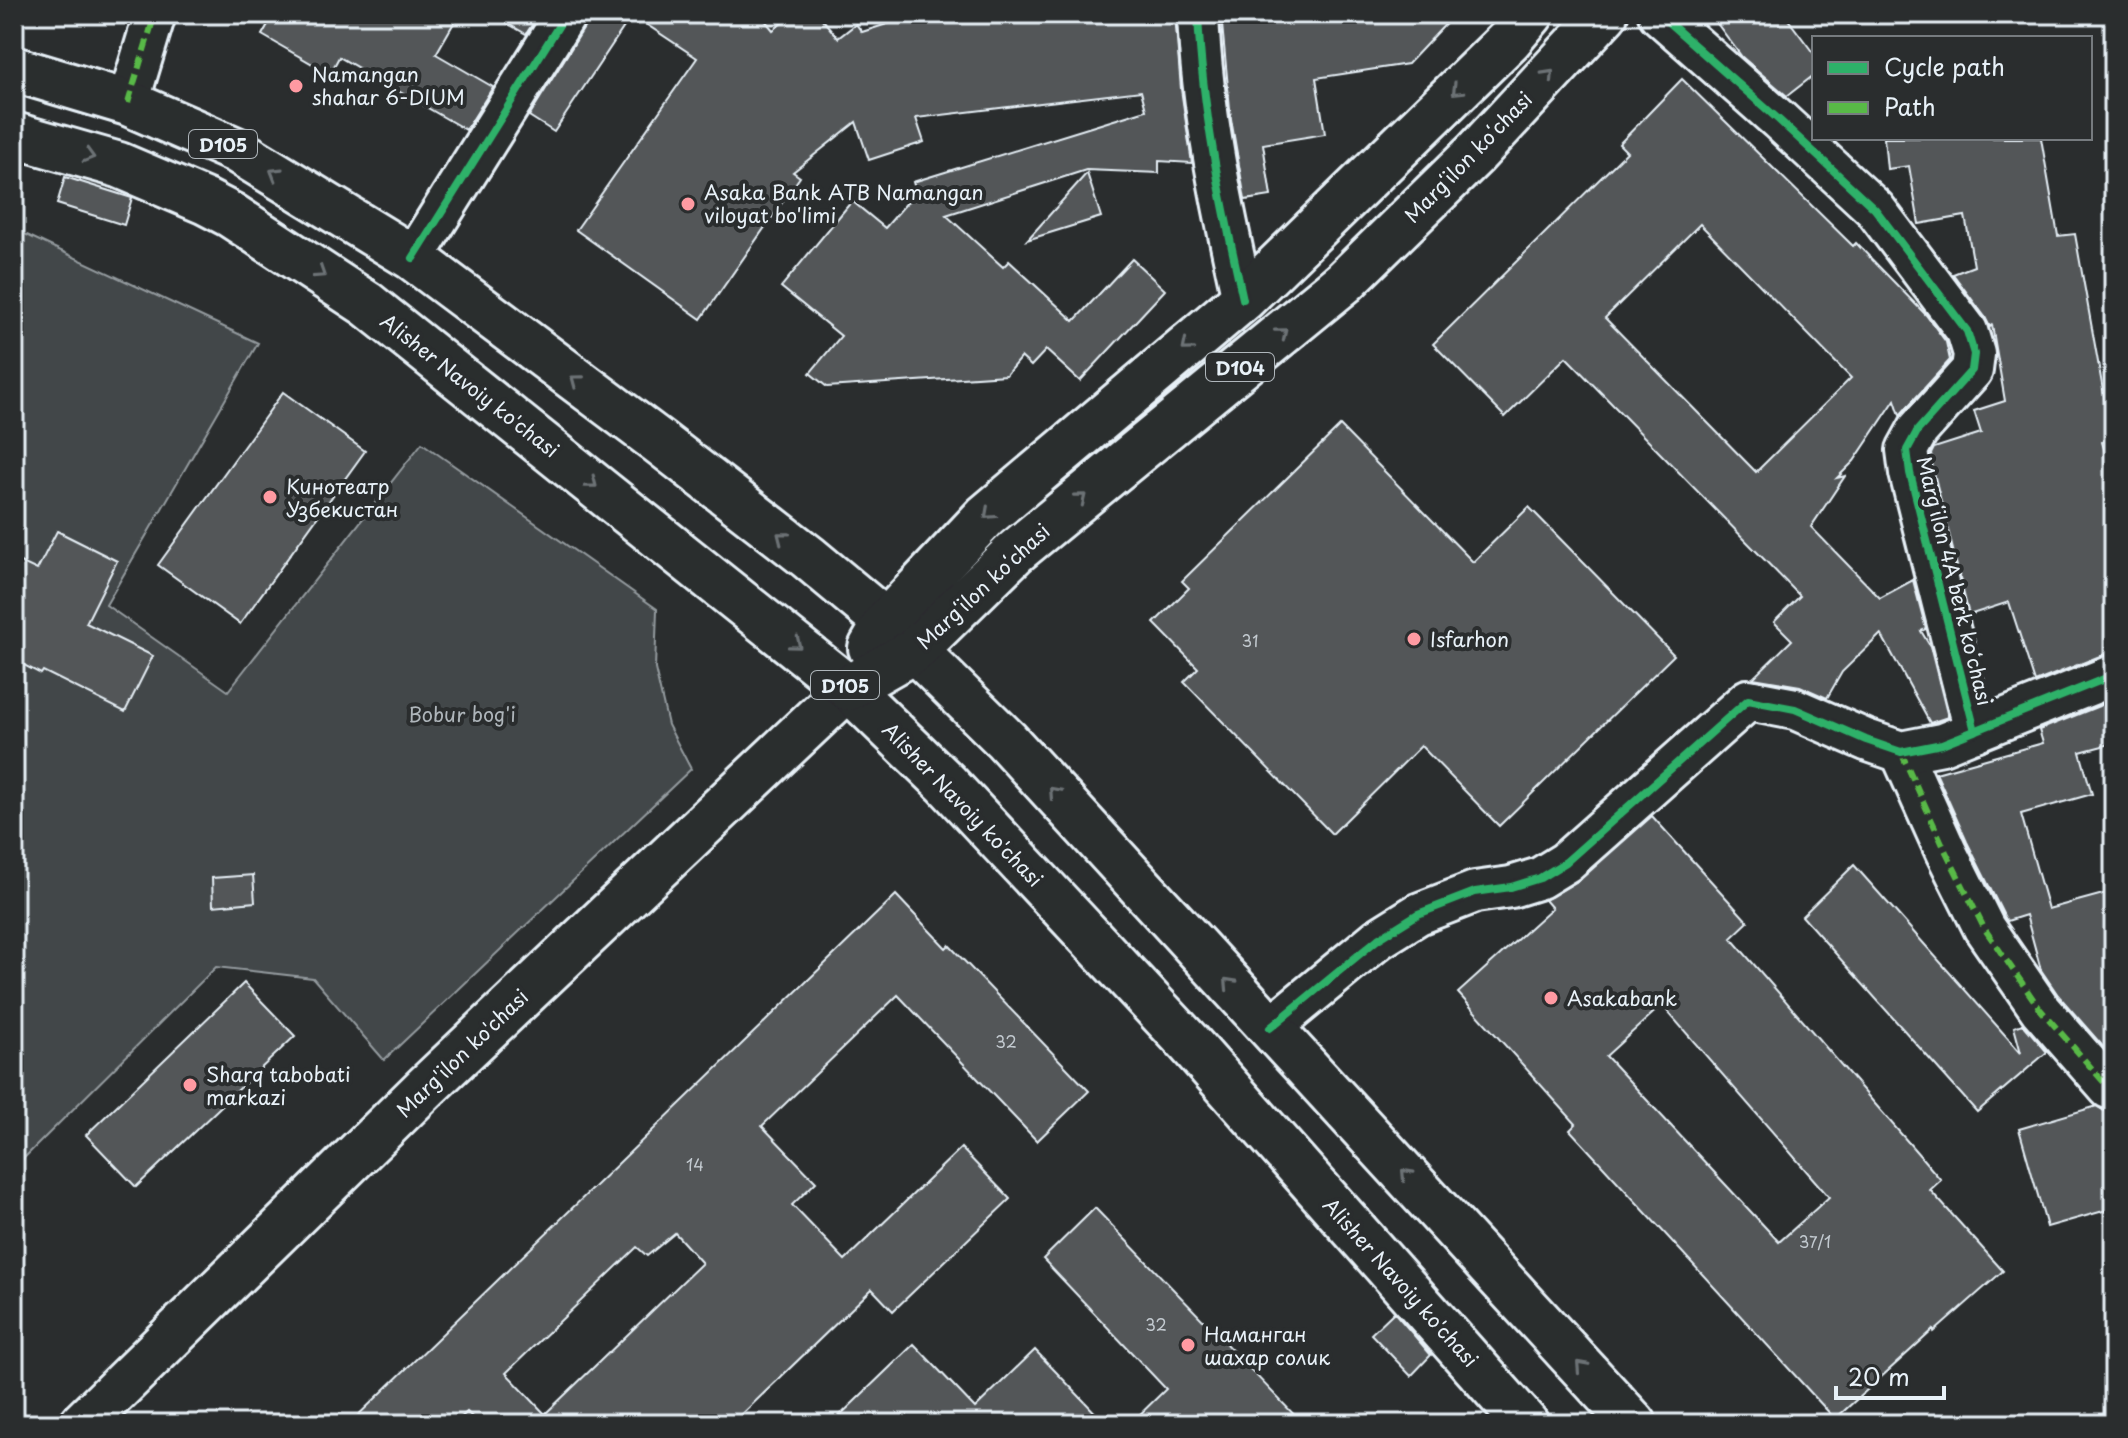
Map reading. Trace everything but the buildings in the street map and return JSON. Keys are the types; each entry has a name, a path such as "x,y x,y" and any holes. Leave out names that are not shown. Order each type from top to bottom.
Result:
{"main road":[{"name":"Margʻilon koʻchasi","path":"901,636 986,516 1243,299 1509,40 1531,14"},
{"name":"Margʻilon koʻchasi","path":"848,688 901,636 1015,552 1344,282 1475,154 1605,14"},
{"name":"D105","path":"14,69 128,103 236,150 413,258 808,557 901,636 1006,740 1634,1424"},
{"name":"Alisher Navoiy ko'chasi","path":"14,135 119,165 206,202 367,304 848,688 946,783 1189,1043 1526,1424"},
{"path":"206,202 236,150"},
{"name":"Marg'ilon ko'chasi","path":"82,1424 427,1086 848,688"}],"street":[{"path":"128,103 155,14"},
{"path":"413,258 566,14"},
{"path":"1198,14 1200,64 1217,182 1243,299"},
{"name":"Margʻilon 4А berk koʻchasi","path":"1659,14 1875,209 1967,331 1974,354 1972,370 1918,430 1907,450 1910,473 1975,731"},
{"path":"1270,1028 1378,939 1418,914 1475,892 1511,887 1540,878 1566,862 1748,700 1795,709 1901,752 1942,744 2114,675"},
{"path":"1901,752 1984,928 2040,1009 2109,1088 2114,1089"}],"green space":[{"name":"Bobur bog'i","path":"14,229 258,343 106,605 228,691 422,443 657,609 655,669 668,725 691,769 384,1060 313,978 216,967 14,1168"}],"marked path":[{"path":"128,103 155,14"},
{"path":"1901,752 1984,928 2040,1009 2109,1088 2114,1089"}],"cycle path":[{"path":"413,258 566,14"},
{"path":"1198,14 1208,122 1243,299"},
{"path":"1659,14 1875,209 1967,331 1974,354 1972,370 1918,430 1907,450 1910,473 1975,731"},
{"path":"1270,1028 1378,939 1418,914 1475,892 1511,887 1540,878 1566,862 1748,700 1795,709 1901,752 1942,744 2114,675"}],"place":[{"name":"Namangan shahar 6-DIUM","path":"296,86"},
{"name":"Asaka Bank ATB Namangan viloyat bo'limi","path":"688,204"},
{"name":"Кинотеатр Узбекистан","path":"270,497"},
{"name":"Isfarhon","path":"1414,639"},
{"name":"Asakabank","path":"1551,998"},
{"name":"Sharq tabobati markazi","path":"190,1085"},
{"name":"Наманган шахар солик","path":"1188,1345"}]}
